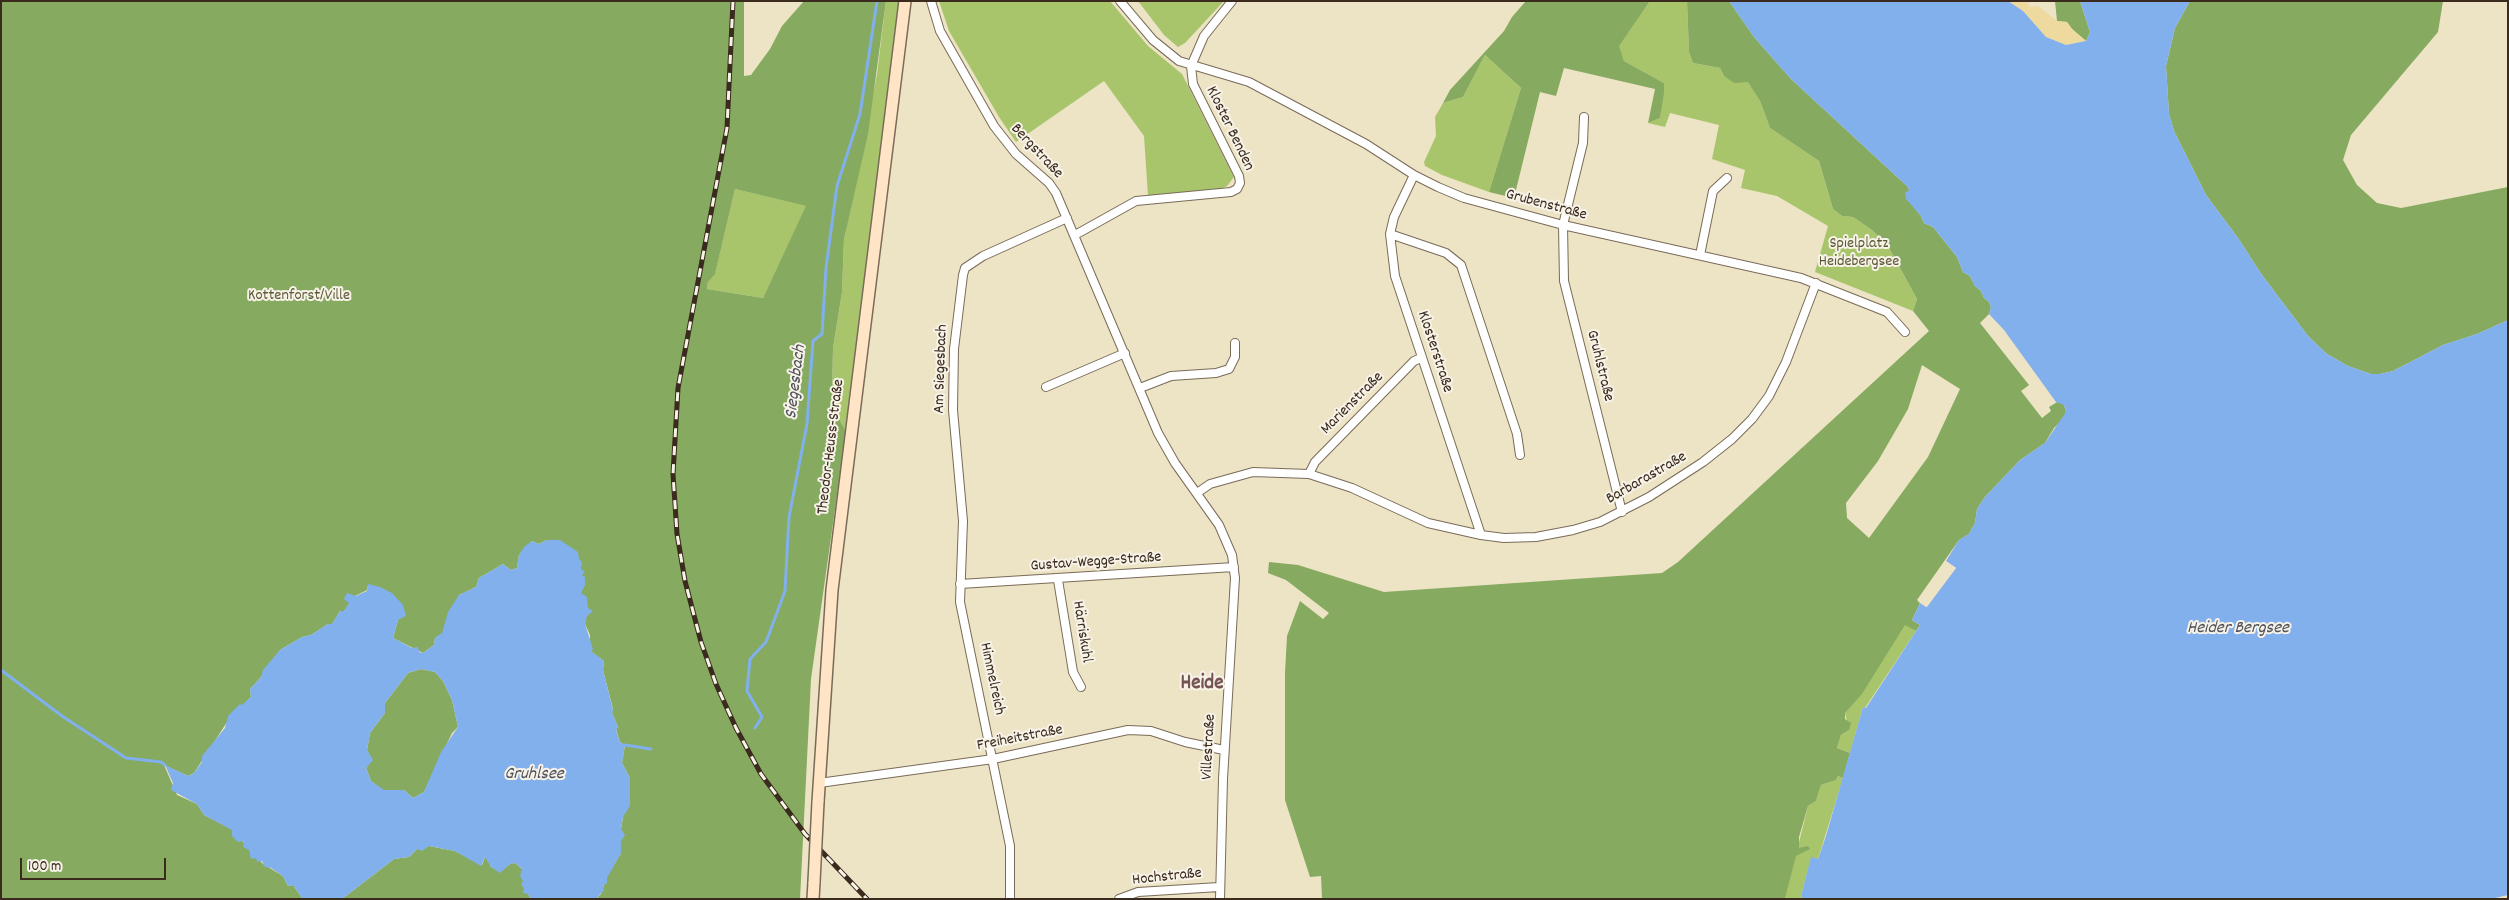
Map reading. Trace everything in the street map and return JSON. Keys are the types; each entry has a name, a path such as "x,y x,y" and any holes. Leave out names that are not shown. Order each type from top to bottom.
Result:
{"main road":[{"name":"Theodor-Heuss-Straße","path":"813,899 832,590 905,1"}],"street":[{"name":"Bergstraße","path":"931,1 940,30 994,126 1016,154 1049,183 1075,235 1158,433 1175,463 1197,493 1228,543 1234,567"},
{"path":"1120,1 1153,40 1178,61 1192,66 1204,36 1232,1"},
{"name":"Grubenstraße","path":"1192,66 1217,71 1249,82 1366,144 1414,176 1464,198 1562,225 1816,283 1887,312 1905,332"},
{"name":"Kloster Benden","path":"1075,235 1136,202 1231,192 1237,189 1240,183 1239,176 1192,84 1192,66"},
{"name":"Gruhlstraße","path":"1584,117 1583,143 1562,225 1564,281 1622,512"},
{"name":"Klosterstraße","path":"1414,176 1394,217 1390,234 1395,276 1481,535"},
{"path":"1700,255 1713,191 1727,178"},
{"name":"Am Siegesbach","path":"960,584 963,520 953,393 954,349 962,275 966,268 983,256 1067,218"},
{"path":"1390,234 1446,253 1461,265 1516,434 1520,455"},
{"name":"Barbarastraße","path":"1197,493 1210,484 1254,472 1309,474 1352,488 1428,523 1481,535 1504,538 1536,537 1573,530 1622,512 1703,462 1732,439 1752,419 1769,396 1786,362 1816,283"},
{"path":"1140,388 1171,376 1230,369 1235,357 1235,343"},
{"path":"1046,387 1125,353"},
{"name":"Marienstraße","path":"1309,474 1315,462 1414,361 1421,358"},
{"name":"Gustav-Wegge-Straße","path":"960,584 1058,580 1234,567"},
{"name":"Villestraße","path":"1220,899 1224,750 1234,567"},
{"name":"Härriskuhl","path":"1058,580 1073,672 1080,687"},
{"name":"Himmelreich","path":"960,584 960,602 1010,846 1010,899"},
{"name":"Freiheitstraße","path":"819,783 993,759 1128,730 1151,731 1185,742 1224,750"},
{"name":"Hochstraße","path":"1119,899 1138,892 1219,887"}],"green space":[{"name":"Kottenforst/Ville","path":"1,1 744,1 744,76 751,75 770,49 782,26 804,1 886,1 868,134 844,239 842,292 833,348 832,392 840,421 846,431 811,679 800,899 596,899 601,894 606,878 621,853 621,829 630,778 622,763 625,745 620,742 616,729 618,727 612,713 613,709 603,670 604,661 590,651 590,635 585,624 588,608 581,593 582,575 547,540 539,544 532,541 519,555 517,568 511,570 503,564 479,578 476,587 459,595 443,633 435,638 434,645 423,653 393,638 398,620 368,585 367,590 355,596 344,611 340,611 332,624 328,624 311,635 302,637 280,650 250,689 251,697 229,719 194,773 188,776 164,765 177,795 197,804 204,815 233,830 263,864 283,876 288,886 293,885 302,898 309,899 1,899","holes":["735,189 806,206 763,298 707,289 708,282 715,274"]},
{"path":"886,1 905,1 846,431 840,421 832,392 833,348 842,292 844,239 877,74"},
{"path":"939,1 1110,1 1148,46 1182,74 1234,177 1227,186 1220,189 1148,196 1144,136 1104,81 1016,142 999,117 949,31"},
{"path":"1138,1 1224,1 1185,43 1178,47 1164,35"},
{"path":"1526,1 1650,1 1619,46 1624,61 1664,83 1664,93 1660,118 1648,123 1655,89 1564,68 1556,96 1540,92 1514,198 1489,192 1521,88 1485,55 1463,97 1443,103 1450,90 1504,31 1512,17"},
{"name":"Spielplatz Heidebergsee","path":"1650,1 1687,1 1689,52 1693,63 1720,68 1724,76 1748,81 1760,101 1770,128 1819,161 1833,209 1842,216 1853,217 1872,230 1888,246 1917,299 1913,311 1815,272 1828,226 1777,196 1741,188 1745,170 1712,159 1719,125 1670,113 1665,127 1648,123 1660,118 1664,83 1624,61 1618,46"},
{"path":"1687,1 1729,1 1754,37 1791,79 1908,187 1916,210 1924,223 1933,227 1957,257 1963,272 1970,276 1975,286 1989,302 1991,307 1989,314 1980,323 2029,385 2021,391 2042,418 2051,411 2049,407 2059,401 2064,405 2066,412 2064,418 2054,428 2045,443 2020,460 1985,497 1977,509 1975,523 1969,534 1959,540 1917,600 1920,603 1912,620 1920,625 1916,631 1905,625 1862,694 1845,713 1845,719 1851,723 1849,730 1841,735 1837,748 1850,753 1843,778 1838,776 1836,780 1821,785 1816,801 1808,806 1799,837 1799,848 1808,846 1810,849 1796,856 1785,899 1322,899 1321,876 1310,877 1285,800 1285,673 1287,636 1300,601 1323,619 1329,613 1286,580 1268,573 1269,562 1298,565 1384,592 1662,573 1678,562 1929,331 1913,311 1917,299 1888,246 1872,230 1853,217 1842,216 1833,209 1819,161 1770,128 1760,101 1748,82 1734,83 1724,76 1720,68 1693,63 1689,52","holes":["1922,365 1960,389 1928,457 1869,538 1847,518 1846,503 1878,461 1908,409"]},
{"path":"2055,1 2080,1 2090,32 2086,41 2067,22 2057,21"},
{"path":"2190,1 2443,1 2438,32 2351,135 2343,160 2357,185 2377,203 2401,208 2508,187 2508,320 2477,334 2443,345 2393,371 2380,374 2371,374 2348,366 2327,354 2308,336 2262,275 2238,238 2206,195 2174,131 2169,114 2166,66 2175,28"},
{"path":"1485,55 1521,88 1489,192 1442,175 1425,166 1424,162 1436,136 1435,117 1443,103 1463,97"},
{"path":"735,189 807,206 763,298 707,289 708,282 715,273"},
{"path":"1905,624 1916,631 1865,708 1863,707 1850,753 1837,748 1841,735 1849,730 1845,713 1862,693"},
{"path":"421,669 435,672 443,681 452,700 458,727 452,733 424,792 413,798 404,790 383,790 371,781 366,768 372,760 367,750 370,733 385,713 385,703 408,673"},
{"path":"1838,776 1843,778 1818,859 1811,858 1801,896 1804,899 1785,899 1808,806 1816,801 1821,785 1836,780"},
{"path":"429,846 455,851 482,865 485,857 488,858 491,867 500,872 510,864 515,863 522,869 524,888 531,899 342,899 394,859 409,857 417,849"}],"sand":[{"path":"2008,1 2029,1 2030,7 2038,6 2057,21 2067,22 2086,41 2066,45 2046,37 2023,11"}],"water":[{"name":"Heider Bergsee","path":"1729,1 2008,1 2023,11 2046,37 2066,45 2086,41 2090,32 2080,1 2190,1 2175,28 2166,66 2169,114 2174,131 2206,195 2238,238 2262,275 2308,336 2327,354 2348,366 2371,374 2380,374 2393,371 2443,345 2477,334 2508,320 2508,895 2491,899 1804,899 1801,896 1811,857 1818,859 1826,836 1863,707 1866,708 1920,625 1912,620 1920,603 1927,607 1956,568 1946,561 1959,540 1969,534 1975,523 1977,509 1985,497 2020,460 2045,443 2066,412 2064,405 2056,402 2004,330 1989,314 1991,307 1989,302 1975,286 1970,276 1963,272 1957,257 1933,227 1924,223 1921,216 1906,199 1905,193 1909,190 1908,187 1791,79 1754,37"},
{"name":"Gruhlsee","path":"547,540 560,540 578,552 579,559 582,562 581,569 585,572 582,575 585,577 585,585 581,593 587,597 588,608 593,611 587,616 585,624 593,649 591,651 604,661 603,670 613,710 612,713 618,727 616,730 620,742 625,745 622,763 630,778 630,806 623,817 621,829 625,835 621,841 621,853 607,878 607,883 603,886 604,890 596,899 531,899 528,894 523,893 524,888 521,885 523,881 520,876 522,869 515,863 510,864 500,873 491,867 485,857 481,866 455,851 429,846 422,851 417,849 409,857 394,859 342,899 302,898 293,885 288,886 283,876 271,868 265,867 262,861 257,862 256,858 251,859 249,850 243,847 244,841 238,842 232,836 232,830 204,815 197,804 171,790 173,783 165,765 188,776 194,773 202,762 202,756 225,728 228,716 240,704 242,705 251,697 250,689 280,650 302,637 311,635 328,624 332,624 340,611 344,611 349,603 344,599 347,593 356,596 367,591 368,584 392,593 403,605 406,616 398,620 393,638 412,648 418,647 419,652 423,653 434,645 435,638 442,633 448,612 459,595 476,587 479,578 503,564 511,570 517,568 519,555 524,547 532,541 539,544","holes":["421,669 435,672 443,681 452,700 458,727 441,752 424,792 413,798 404,790 384,790 371,781 366,768 373,760 367,750 370,733 385,713 385,703 408,673"]}],"pier":[{"path":"1946,561 1956,568 1926,607 1918,601 1926,604 1953,569 1944,563"}],"waterway":[{"name":"Siegesbach","path":"755,728 762,717 747,691 750,659 766,642 785,591 789,517 807,424 813,341 822,334 826,268 837,186 860,114 877,1"},
{"path":"1,670 62,716 126,758 161,762 165,765"},
{"name":"Siegesbach","path":"625,745 651,749"}],"railway":[{"path":"733,1 727,128 678,388 673,474 677,534 685,581 701,642 716,684 736,728 761,774 805,834 867,899"}],"district":[{"name":"Heide","path":"1202,685"}]}
